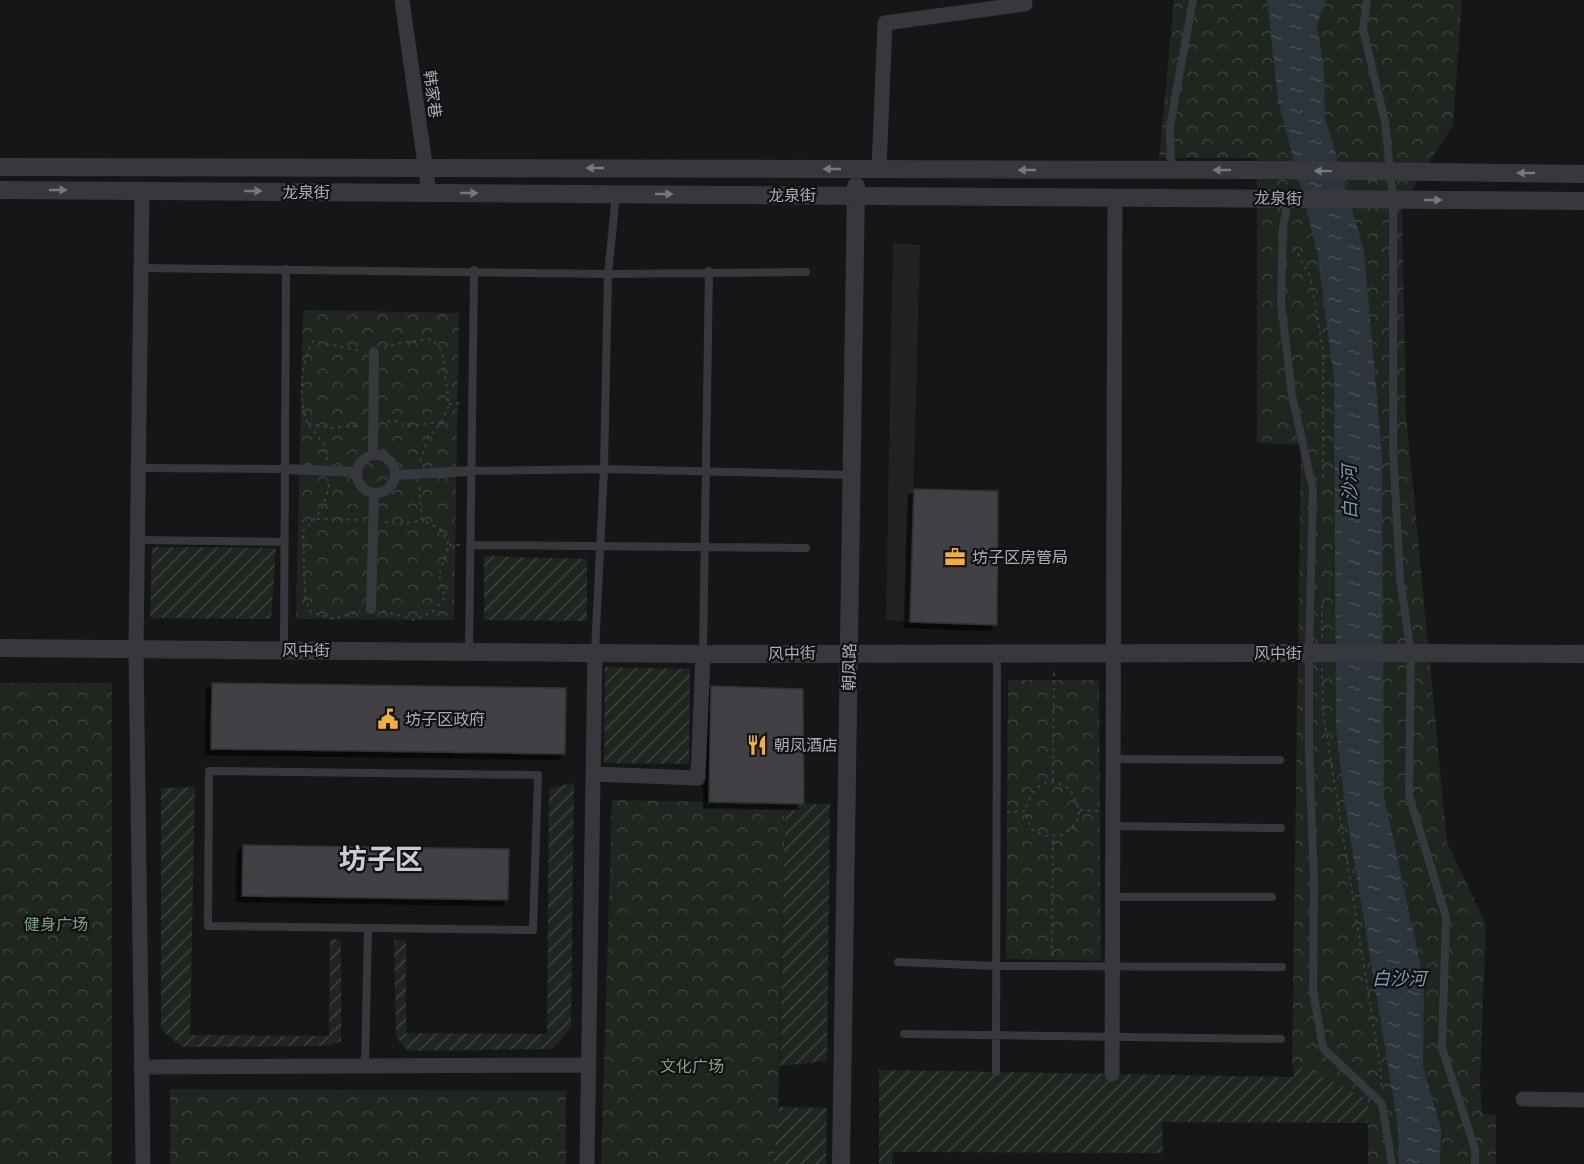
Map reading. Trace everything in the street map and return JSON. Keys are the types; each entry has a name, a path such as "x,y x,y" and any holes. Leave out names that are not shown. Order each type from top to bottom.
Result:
{"street":[{"name":"韩家巷","path":"402,0 429,193"},
{"path":"879,169 885,23 1025,4 1025,0"},
{"name":"龙泉街","path":"0,167 1280,170 1584,174"},
{"name":"朝凤路","path":"841,1164 856,169"},
{"name":"龙泉街","path":"0,190 1584,201"},
{"path":"142,191 136,649 143,1164"},
{"path":"1112,1074 1111,653 1115,197"},
{"path":"373,455 374,352"},
{"path":"373,455 389,459 395,475 391,486 374,493 363,488 356,472 362,461 373,455"},
{"path":"285,469 356,472"},
{"path":"395,475 470,471"},
{"path":"371,609 374,493"},
{"name":"风中街","path":"0,648 595,651 703,654 849,652 1584,654"},
{"path":"587,1164 595,651"},
{"path":"593,774 698,778 703,654"},
{"path":"141,1066 589,1065"},
{"path":"1523,1099 1584,1100"}],"lane":[{"path":"1171,170 1170,126 1193,0"},
{"path":"1367,0 1363,29 1385,122 1390,172 1384,200 1393,449 1407,653 1409,795 1446,917 1442,1048 1475,1149 1475,1164"},
{"path":"595,651 604,469 608,274 616,194"},
{"path":"1290,198 1282,228 1281,302 1292,395 1313,489 1309,750 1314,881 1312,991 1323,1048 1382,1104 1392,1164"},
{"path":"141,268 474,270 608,274 709,271 806,272"},
{"path":"284,650 286,269"},
{"path":"469,651 474,270"},
{"path":"703,654 709,271"},
{"path":"138,468 285,469"},
{"path":"470,471 604,469 852,475"},
{"path":"138,540 285,542"},
{"path":"470,545 806,548"},
{"path":"996,1072 997,653"},
{"path":"1111,759 1280,760"},
{"path":"209,771 538,775 533,930 368,928 208,926 209,771"},
{"path":"1111,819 1281,828"},
{"path":"1111,897 1272,897"},
{"path":"365,1065 368,928"},
{"path":"898,962 996,966 1282,967"},
{"path":"904,1034 1281,1040"}],"path":[{"path":"1053,781 1054,653"},
{"path":"1053,781 1070,789 1080,810 1076,824 1062,835 1044,836 1031,829 1025,812 1028,800 1041,785 1053,781"},
{"path":"1080,810 1111,819"},
{"path":"995,812 1025,812"},
{"path":"1052,960 1053,836"}],"shaded area":[{"path":"893,243 920,245 910,622 886,620"}],"green space":[{"path":"1174,0 1462,0 1453,125 1402,206 1406,415 1447,842 1486,925 1480,1082 1482,1114 1496,1115 1496,1164 1368,1164 1368,1099 1292,1062 1301,445 1257,443 1257,158 1159,158"},
{"path":"303,310 459,313 454,620 296,619"},
{"path":"152,547 276,548 271,619 150,618"},
{"path":"484,556 587,559 587,621 484,620"},
{"path":"605,667 690,669 689,764 604,763"},
{"path":"1008,680 1099,680 1101,961 1006,959"},
{"name":"健身广场","path":"0,683 112,683 112,1164 0,1164"},
{"path":"574,783 571,1027 553,1049 408,1051 396,1037 394,940 406,940 406,1033 547,1034 549,788"},
{"path":"195,787 190,1035 329,1036 330,938 341,941 341,1041 329,1046 182,1047 161,1029 161,788"},
{"name":"文化广场","path":"612,800 785,803 777,1164 601,1164"},
{"path":"785,803 830,804 827,1061 780,1066"},
{"path":"1292,1062 1368,1099 1368,1123 1162,1122 1163,1153 893,1152 892,1164 879,1164 879,1070 1294,1077"},
{"path":"170,1089 566,1091 566,1164 170,1164"},
{"path":"779,1107 827,1108 826,1164 774,1164"}],"water":[{"name":"白沙河","path":"1267,0 1326,0 1317,24 1324,71 1325,118 1364,250 1382,455 1384,796 1424,981 1423,1067 1441,1128 1440,1164 1399,1164 1398,1126 1345,805 1336,728 1334,379 1317,251 1278,100"}],"building":[{"name":"坊子区房管局","path":"914,489 998,491 997,625 910,622"},
{"name":"坊子区政府","path":"212,683 566,688 565,754 211,749"},
{"name":"朝凤酒店","path":"711,686 803,689 804,804 709,802"},
{"path":"243,845 509,849 508,900 242,896"}],"place":[{"name":"坊子区房管局","path":"955,557"},
{"name":"坊子区政府","path":"388,719"},
{"name":"朝凤酒店","path":"757,745"}],"district":[{"name":"坊子区","path":"381,859"}]}
